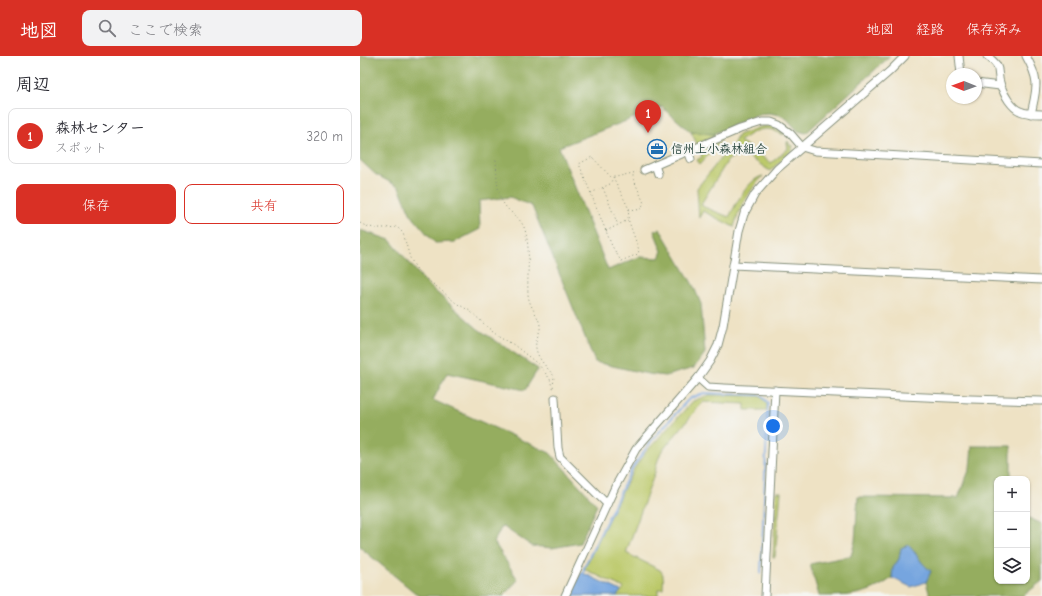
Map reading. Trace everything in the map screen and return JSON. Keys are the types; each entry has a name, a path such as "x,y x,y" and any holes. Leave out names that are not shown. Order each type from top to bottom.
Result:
{"street":[{"path":"565,596 625,467 636,449 698,378 710,361 718,345 742,220 750,201 777,169 906,56"},
{"path":"959,56 960,68"},
{"path":"987,56 996,63 999,69 1000,86 1008,100 1016,109 1031,114 1042,114"},
{"path":"1026,56 1035,74 1037,84 1031,114"},
{"path":"982,84 1000,86"},
{"path":"644,170 740,129 762,122 771,122 784,128 802,147 814,151 1042,164"},
{"path":"688,151 691,159"},
{"path":"654,165 658,174"},
{"path":"733,265 1042,280"},
{"path":"698,378 708,387 970,399 1042,400"},
{"path":"765,596 775,390"},
{"path":"555,398 558,448 560,457 607,504"}],"path":[{"path":"592,157 611,177 613,177 629,209 628,219 639,250 638,254 621,261 614,250 590,193 579,164 592,157"},
{"path":"360,223 364,226 380,228 397,227 403,233 410,258 420,275 456,303 470,310 494,333 514,345 539,365 550,379 553,392 554,376 538,356 536,346 540,326 531,306 528,294 528,242 524,227 517,216 504,204 498,190 496,160"},
{"path":"613,177 644,170"},
{"path":"629,209 640,210 644,203 633,178 633,173"},
{"path":"590,193 610,184 613,177"},
{"path":"603,188 618,225"},
{"path":"606,231 628,219"}],"green space":[{"path":"360,56 890,56 806,133 798,131 787,119 780,115 769,113 759,114 713,134 691,132 662,107 559,147 608,270 639,257 659,258 662,251 654,231 660,229 693,285 701,304 705,353 694,368 665,376 648,374 595,362 532,206 510,197 479,201 480,229 455,242 435,243 411,215 399,187 375,174 360,160"},
{"path":"763,126 770,126 785,134 764,129 751,133 740,141 771,163 788,149 788,141 790,146 793,145 792,151 770,171 742,152 728,160 701,204 704,207 729,217 747,187 752,182 763,176 745,200 734,227 703,211 699,218 697,188 733,145 738,135"},
{"path":"691,132 713,134 715,136 697,144"},
{"path":"721,141 700,164 697,160 702,157 700,150"},
{"path":"360,230 390,240 427,284 478,329 538,369 525,390 447,373 433,400 550,453 597,505 580,543 552,548 532,546 502,526 494,542 518,580 503,596 419,596 362,549 360,545"},
{"path":"709,395 760,396 767,403 767,410 745,410 745,404 703,402 661,452 626,553 660,570 663,576 663,589 658,589 658,596 617,596 624,588 584,569 634,469 645,453 693,401"},
{"path":"972,446 1011,446 1011,476 994,476 994,584 1030,584 1030,518 1042,524 1042,581 1023,596 930,596 926,582 931,571 923,565 915,552 901,549 899,559 893,568 892,578 883,584 866,592 857,594 819,596 810,564 851,556 855,541 858,497 958,498 970,468"},
{"path":"776,492 781,492 775,557 773,557"}],"water":[{"path":"908,545 924,565 931,571 926,582 911,587 892,578 893,568 899,559 901,548"},
{"path":"581,572 621,591 617,596 570,596"}],"waterway":[{"path":"583,574 584,568 632,468 652,440 687,401 704,393 761,395 768,403 761,573"}],"place":[{"name":"森林センター","path":"648,133"},
{"name":"信州上小森林組合","path":"657,149"}]}
